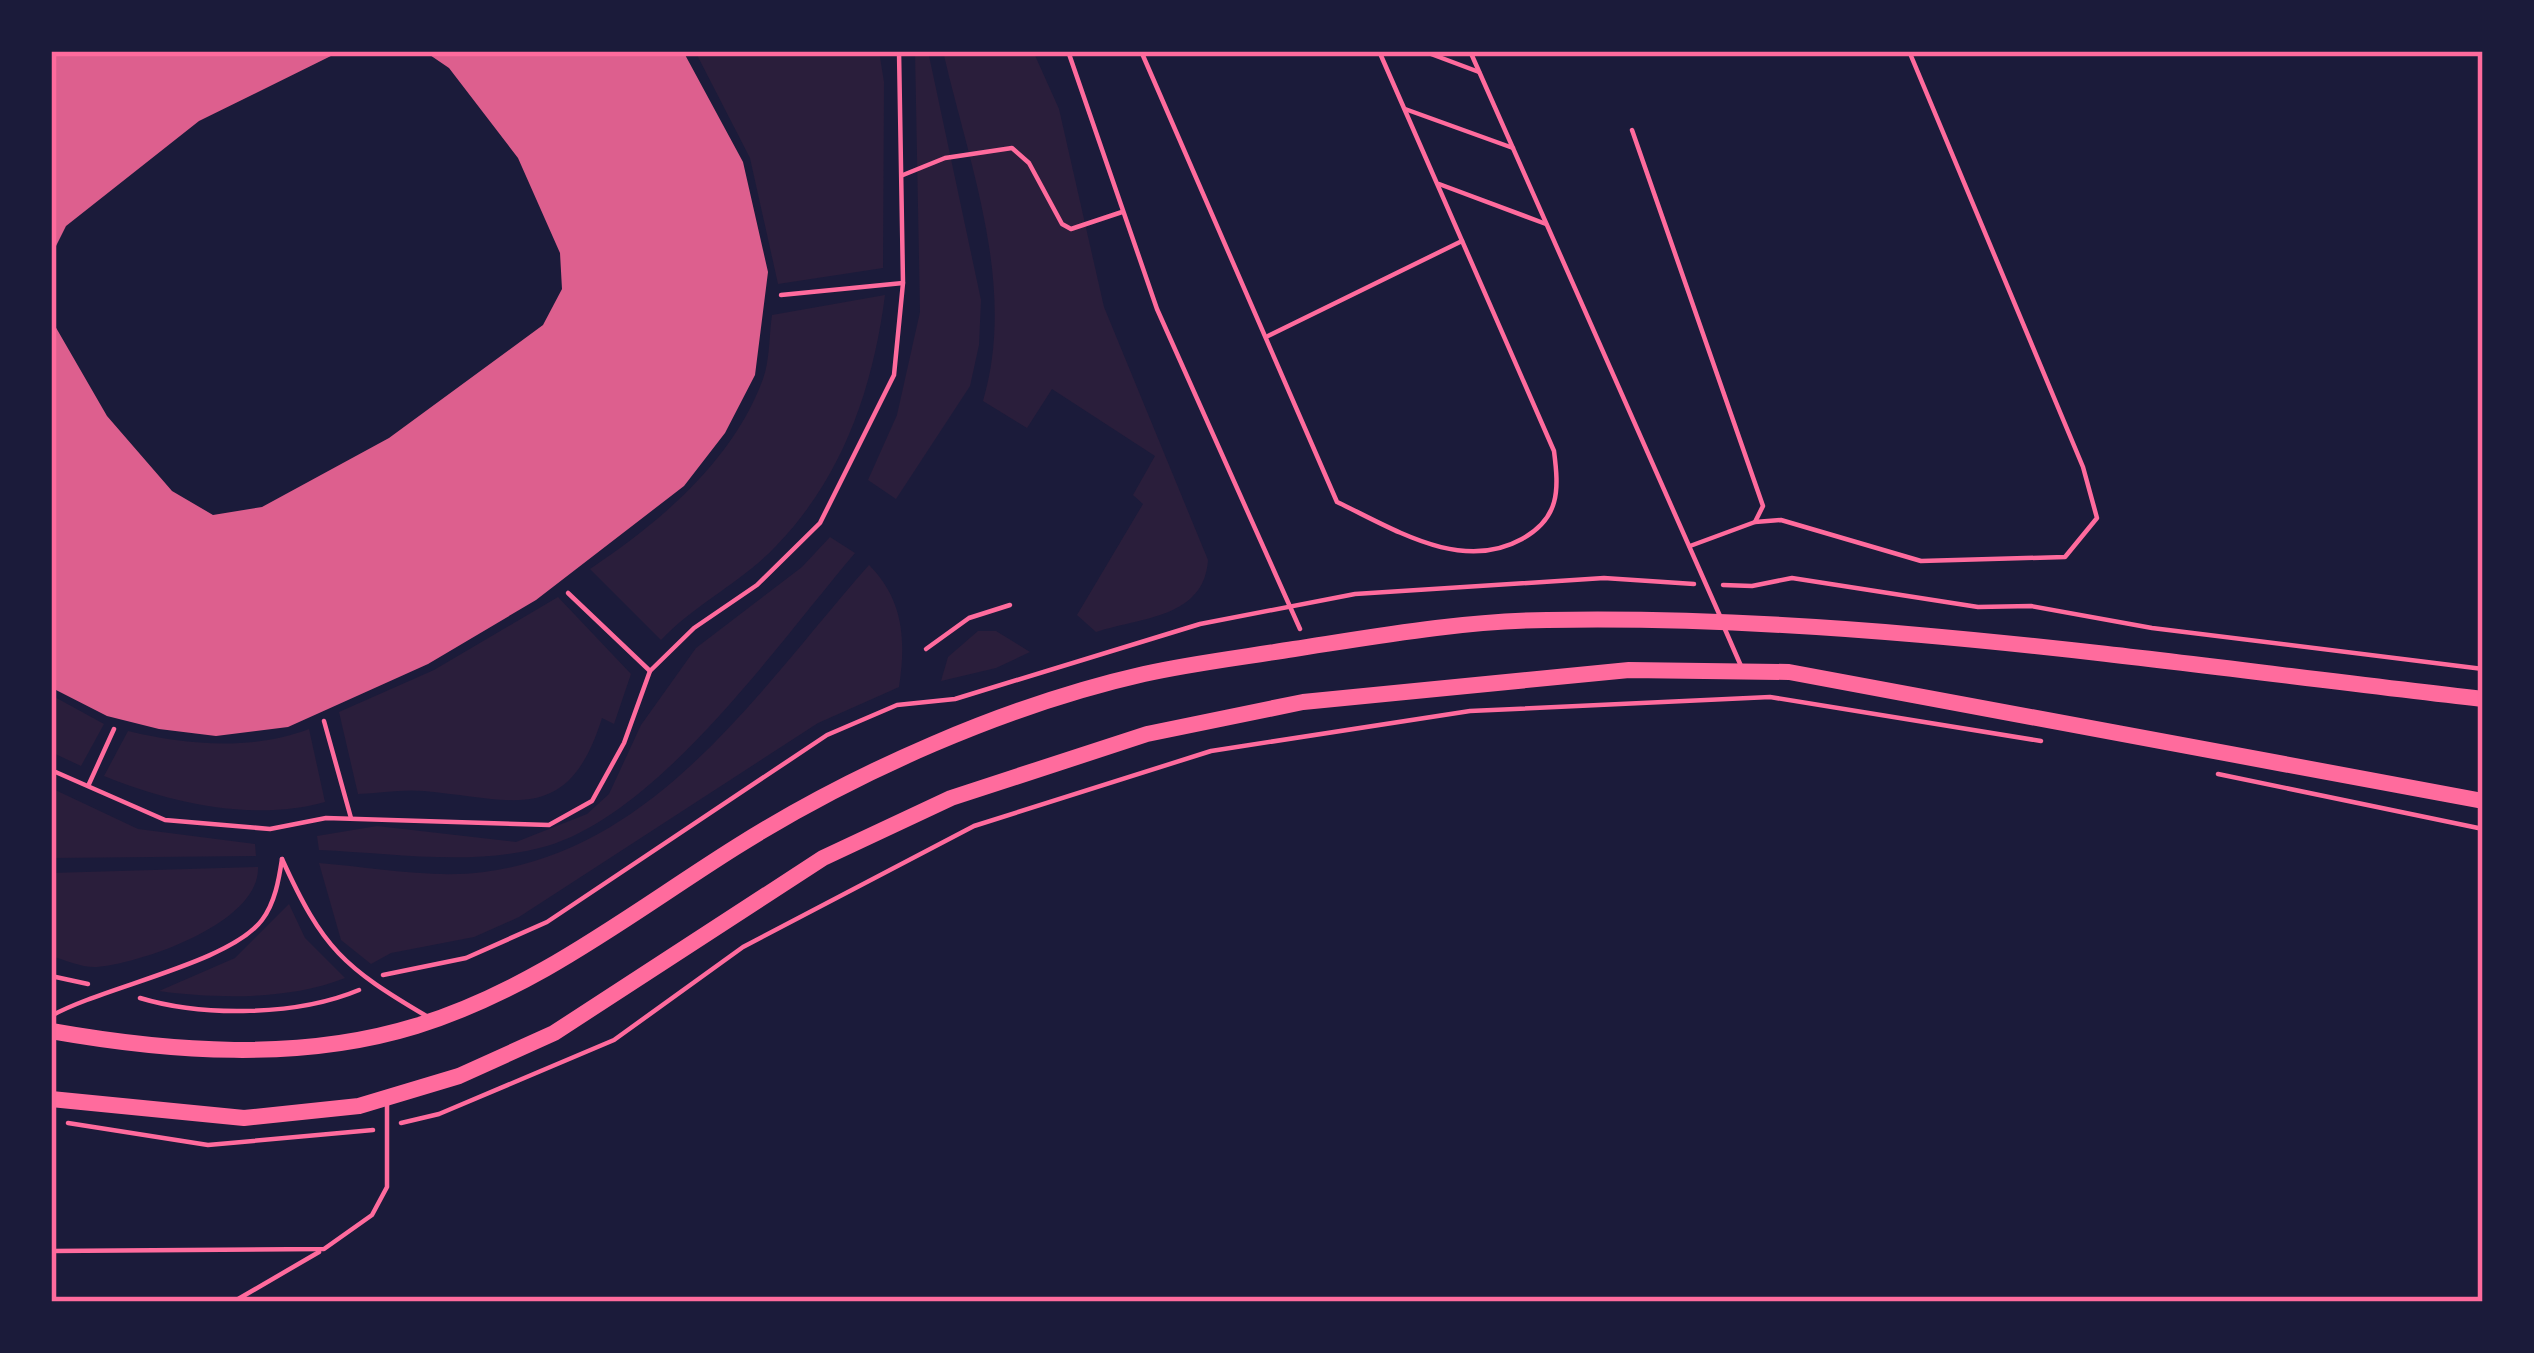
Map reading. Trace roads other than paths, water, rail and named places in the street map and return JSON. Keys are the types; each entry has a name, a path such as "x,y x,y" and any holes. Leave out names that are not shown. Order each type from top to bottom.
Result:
{"main road":[{"path":"51,1031 127,1045 258,1050 338,1045 434,1019 557,966 741,844 919,749 1110,683 1387,632 1545,620 1940,638 2483,699"},
{"path":"51,1100 244,1118 359,1106 459,1076 554,1033 844,848 951,798 1147,734 1303,702 1476,681 1629,670 1789,672 2483,801"}],"lane":[{"path":"1141,51 1337,502 1426,544 1497,554 1544,527 1559,494 1554,451 1379,51"},
{"path":"1423,51 1479,72"},
{"path":"1470,51 1743,671"},
{"path":"1690,546 1755,522 1781,520 1921,561 2066,557 2097,518 2083,467 1909,51"},
{"path":"1404,108 1513,148"},
{"path":"1632,130 1763,506 1755,522"},
{"path":"1437,184 1546,224"},
{"path":"1265,337 1462,241"},
{"path":"926,649 969,618 1010,605"},
{"path":"51,1016 237,943 262,920 278,887 282,859 326,946 370,981 434,1019"},
{"path":"233,1302 372,1215 387,1187 387,1098"},
{"path":"51,1251 324,1249"}]}
